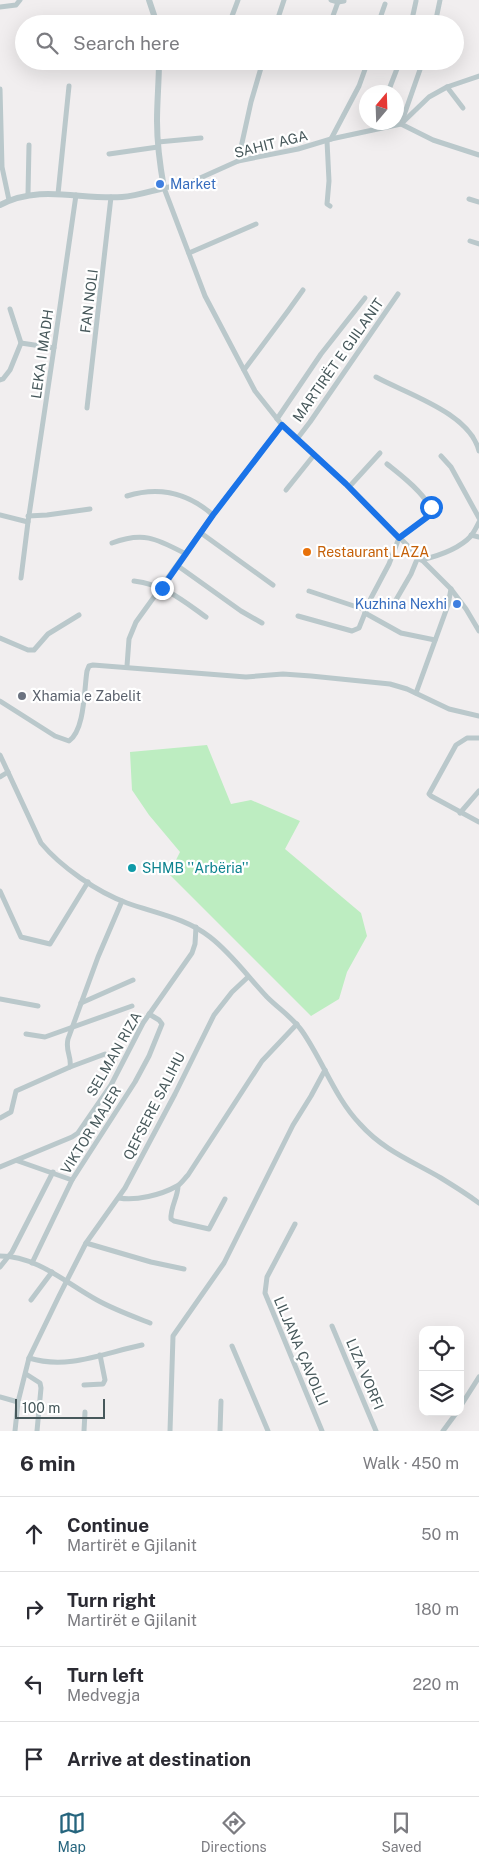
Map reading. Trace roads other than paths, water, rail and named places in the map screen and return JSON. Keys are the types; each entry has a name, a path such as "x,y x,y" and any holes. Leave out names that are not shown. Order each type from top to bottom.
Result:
{"street":[{"path":"0,7 16,5 20,0"},
{"path":"149,0 154,15"},
{"path":"232,15 238,0"},
{"path":"279,15 284,0"},
{"path":"330,0 341,1 334,15"},
{"path":"437,15 440,0"},
{"path":"413,15 416,1"},
{"path":"381,15 385,4"},
{"path":"0,205 28,194 124,197 164,188 158,145 159,70"},
{"path":"238,161 260,70"},
{"path":"329,140 359,86 365,70"},
{"path":"391,85 397,70"},
{"path":"404,115 420,70"},
{"path":"404,121 429,97 447,87 479,76"},
{"path":"58,194 69,86"},
{"path":"447,87 463,108"},
{"path":"0,89 2,166 9,200"},
{"path":"404,126 433,140 479,155"},
{"name":"SAHIT AGA","path":"164,188 189,183 238,161 366,130"},
{"path":"109,154 201,138"},
{"name":"SAHIT AGA","path":"329,140 329,181 326,204 330,206"},
{"path":"28,194 29,145"},
{"name":"MARTIRËT E GJILANIT","path":"164,188 205,296 255,390 282,425 349,487 451,589 466,608 479,631"},
{"name":"LEKA I MADH","path":"21,578 76,195"},
{"name":"FAN NOLI","path":"87,408 112,197"},
{"path":"468,199 479,202"},
{"path":"189,253 256,224"},
{"path":"470,241 479,244"},
{"path":"244,370 302,290"},
{"name":"MARTIRËT E GJILANIT","path":"297,439 398,294"},
{"path":"277,419 321,354 365,298"},
{"path":"0,380 10,370 21,343 10,308"},
{"path":"21,343 54,348"},
{"path":"376,377 426,402 465,426 472,435 479,452"},
{"path":"127,666 129,639 136,622 213,515 282,425"},
{"path":"349,487 380,453"},
{"path":"286,490 314,455"},
{"path":"393,605 420,559 443,554 471,536 479,520 451,467 442,456"},
{"path":"298,616 352,632 359,628 399,538 432,512 427,501 407,480 387,464"},
{"path":"127,496 154,490 171,492 203,506 213,515"},
{"path":"0,515 28,519 90,509"},
{"path":"201,533 273,585"},
{"path":"112,543 126,538 143,536 157,540 186,554"},
{"path":"471,536 479,537"},
{"path":"178,566 241,611 262,623"},
{"path":"134,581 150,583 171,592 206,617"},
{"path":"416,693 448,605 451,589"},
{"path":"309,591 365,611 402,632 435,640"},
{"path":"0,638 28,650 34,650 48,634 79,615"},
{"path":"0,701 55,736 69,741 74,738 78,728 89,666 127,666 246,677 283,674 390,684 416,693 449,709 479,716"},
{"path":"479,738 467,738 456,744 430,790 431,796 479,822"},
{"path":"0,755 41,843 59,861 88,882 122,901 165,914 196,927 220,945 248,977 296,1024 311,1045 349,1111 374,1138 396,1155 441,1178 479,1203"},
{"path":"0,777 8,772"},
{"path":"460,813 479,791"},
{"path":"0,891 21,937 50,944 88,882"},
{"path":"70,1067 66,1047 68,1039 98,957 122,901"},
{"name":"SELMAN RIZA","path":"0,1167 78,1133 111,1085 136,1035 192,953 195,944 196,927"},
{"name":"QEFSERE SALIHU","path":"15,1431 18,1402 29,1358 67,1280 101,1219 119,1198 175,1094 214,1014 232,992 248,977"},
{"path":"81,1004 133,980"},
{"path":"0,999 38,1006"},
{"path":"26,1034 45,1037 132,1006"},
{"name":"VIKTOR MAJER","path":"32,1263 72,1180 131,1088 149,1056 162,1024 150,1014"},
{"path":"119,1198 144,1197 178,1186 188,1175 262,1061 296,1024"},
{"path":"0,1118 11,1112 16,1091 105,1054"},
{"path":"170,1431 173,1336 224,1263 293,1124 325,1070"},
{"path":"17,1160 72,1180"},
{"path":"0,1267 12,1252 53,1172"},
{"path":"178,1186 178,1193 170,1215 174,1221 209,1229 225,1199"},
{"name":"LILJANA ÇAVOLLI","path":"294,1224 267,1277 265,1293 322,1431"},
{"path":"86,1243 151,1262 184,1269"},
{"path":"0,1256 8,1256 32,1263 67,1280 72,1286 99,1301 150,1323"},
{"path":"32,1300 52,1272"},
{"name":"LIZA VORFI","path":"332,1326 376,1431"},
{"path":"29,1358 39,1361 63,1363 83,1361 100,1354 142,1344"},
{"path":"232,1346 268,1431"},
{"path":"84,1385 103,1384 100,1354"},
{"path":"26,1374 40,1383 41,1388 37,1431"},
{"path":"464,1401 479,1377"},
{"path":"0,1397 18,1402"},
{"path":"220,1431 221,1401"},
{"path":"84,1431 85,1412"},
{"path":"444,1431 454,1416"}],"place":[{"name":"Market","path":"160,184"},
{"name":"Restaurant LAZA","path":"307,552"},
{"name":"Kuzhina Nexhi","path":"457,604"},
{"name":"Xhamia e Zabelit","path":"22,696"},
{"name":"SHMB ''Arbëria''","path":"132,868"}]}
